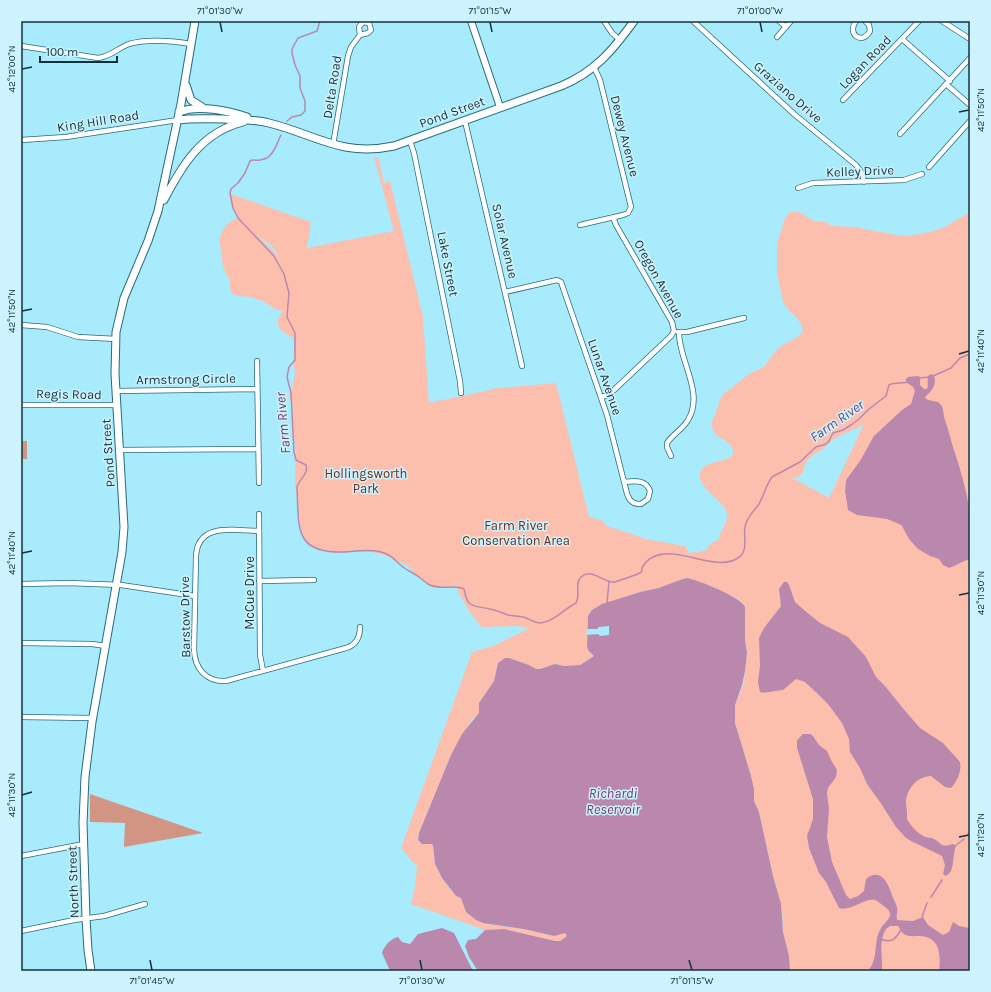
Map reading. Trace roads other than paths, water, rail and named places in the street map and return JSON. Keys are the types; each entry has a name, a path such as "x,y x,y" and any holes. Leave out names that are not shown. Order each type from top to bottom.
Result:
{"main road":[{"path":"179,112 195,21"},
{"name":"Pond Street","path":"84,792 93,718 117,584 124,525 116,391 116,339 124,298 148,241 158,211 179,112 189,109 208,109 234,113 280,126 333,145 347,148 371,150 394,146 567,83 594,67 607,56 634,21"},
{"path":"186,76 186,89 191,100 197,105 208,109"},
{"name":"Pond Street","path":"178,120 255,120"},
{"path":"158,211 174,180 202,143 214,133 225,128 238,123 255,120"},
{"name":"North Street","path":"84,792 86,918 91,971"}],"street":[{"path":"471,21 500,107"},
{"path":"604,21 612,33 620,40"},
{"name":"Graziano Drive","path":"693,21 788,109 856,165 862,173 864,182"},
{"path":"779,21 786,27"},
{"path":"777,37 791,21"},
{"path":"856,21 853,27 853,32 856,36 861,38 866,36 870,31 869,25 865,21"},
{"name":"Logan Road","path":"843,100 919,21"},
{"path":"942,21 970,39"},
{"name":"Delta Road","path":"333,145 348,56 351,47 360,35"},
{"path":"902,39 970,105"},
{"path":"21,46 98,58 108,56 126,45 137,42 171,41 191,44"},
{"path":"900,134 970,58"},
{"name":"Dewey Avenue","path":"594,67 600,80 631,205 629,211 623,215 613,217"},
{"name":"King Hill Road","path":"21,140 43,140 70,137 178,120"},
{"name":"Solar Avenue","path":"465,120 522,366"},
{"path":"930,167 970,121"},
{"name":"Lake Street","path":"410,141 414,153 431,235 459,374 461,393"},
{"name":"Kelley Drive","path":"798,188 814,184 904,180 922,174"},
{"path":"580,225 613,217"},
{"name":"Oregon Avenue","path":"613,217 616,225 677,331 686,332 744,318"},
{"name":"Lunar Avenue","path":"505,292 560,280 608,419 628,498 632,502 639,505 647,501 650,489 646,485 640,482 624,482"},
{"path":"21,325 47,327 78,337 116,339"},
{"path":"601,397 614,390 677,331 693,391 691,412 688,421 667,442 667,447 671,456"},
{"path":"257,361 259,483"},
{"name":"Armstrong Circle","path":"116,391 257,389"},
{"name":"Regis Road","path":"21,405 117,405"},
{"path":"120,450 258,449"},
{"name":"McCue Drive","path":"259,514 260,655 263,671"},
{"name":"Barstow Drive","path":"259,531 220,530 210,533 201,540 198,546 196,552 194,654 197,666 201,672 210,678 222,681 231,680 349,647 357,640 360,627"},
{"path":"260,581 314,580"},
{"path":"21,584 117,584 195,596"},
{"path":"21,643 85,644 106,646"},
{"path":"21,717 93,718"},
{"path":"21,856 84,844"},
{"path":"21,931 86,918 104,916 145,904"}],"water":[{"path":"932,374 935,379 934,385 932,390 925,398 938,402 942,407 964,484 970,515 970,559 949,568 943,565 939,559 918,549 899,524 887,519 857,515 848,510 845,492 846,480 860,461 874,436 902,410 911,404 915,391 913,387 906,382 906,379 908,377 918,376 920,377 920,385 924,389 927,389 928,377"},
{"name":"Richardi Reservoir","path":"687,578 709,585 728,594 742,603 745,607 745,640 747,653 742,685 735,705 735,723 751,776 754,789 754,801 759,812 773,876 781,904 783,932 789,956 790,971 478,971 469,957 465,946 468,940 476,939 485,930 504,929 555,941 560,941 567,936 565,933 554,936 524,929 483,923 476,920 466,912 461,898 456,896 442,878 435,864 433,845 422,844 418,840 419,833 451,755 462,734 479,713 479,703 494,681 498,663 505,658 509,658 536,669 555,664 564,666 580,665 594,656 588,650 587,646 588,616 592,610 602,604 640,592 659,588"},
{"path":"784,582 787,582 789,585 795,602 804,610 820,623 848,637 866,657 876,677 920,728 943,743 960,762 958,776 951,788 945,787 931,776 921,778 910,789 906,798 907,819 917,832 922,836 933,838 942,845 953,844 956,846 952,870 946,876 943,874 945,865 942,856 906,838 896,827 867,784 860,768 850,752 849,739 842,723 821,697 805,682 796,679 783,690 765,693 760,692 758,682 760,666 759,638 764,628 781,606 779,589"},
{"path":"803,734 810,734 813,736 819,745 827,751 837,770 836,777 828,788 827,793 829,809 827,837 832,862 846,895 850,899 858,896 864,891 866,879 871,876 880,876 886,882 897,906 897,920 913,921 923,917 928,925 943,935 949,932 953,922 959,926 969,928 970,971 939,971 940,959 938,948 931,939 919,936 907,936 898,926 890,926 886,929 882,939 882,971 868,971 874,961 878,935 882,926 889,918 890,912 875,900 867,901 844,909 839,908 826,882 819,873 809,848 807,836 813,819 813,799 797,748 797,740"},
{"path":"442,928 454,933 473,971 390,971 382,953 390,941 398,937 402,942 410,944 418,934"}],"waterway":[{"name":"Farm River","path":"287,121 292,117 301,115 305,111 305,101 300,88 300,76 295,65 292,49 298,38 317,31 320,21"},
{"name":"Farm River","path":"281,135 274,151 268,157 250,161 245,173 238,183 231,189 230,193 233,208 238,218 274,256 284,274 289,293 287,317 295,333 295,360 289,367 287,377 291,393 294,452 296,460 306,465 307,468 297,487 299,526 307,543 316,548 328,551 345,552 368,550 385,553 428,584 437,587 456,587 464,589 468,602 471,605 492,609 508,615 523,617 536,622 546,622 576,603 578,597 578,583 581,577 585,574 594,575 606,581 615,582 640,573 648,560 657,555 664,554 682,555 712,562 730,561 738,558 745,548 745,531 747,521 759,504 772,477 800,462 816,447 826,444 833,433 843,430 859,419 886,396 889,385 908,382"},
{"name":"Farm River","path":"933,376 951,368 960,358 970,354"},
{"name":"Farm River","path":"919,378 929,377"},
{"path":"607,603 609,582"},
{"path":"955,846 964,839"},
{"path":"931,897 942,880"},
{"path":"922,917 927,903"},
{"path":"881,939 888,941 891,940 895,938 901,930"}],"park label":[{"name":"Hollingsworth Park","path":"366,480"},
{"name":"Farm River Conservation Area","path":"516,532"}]}
